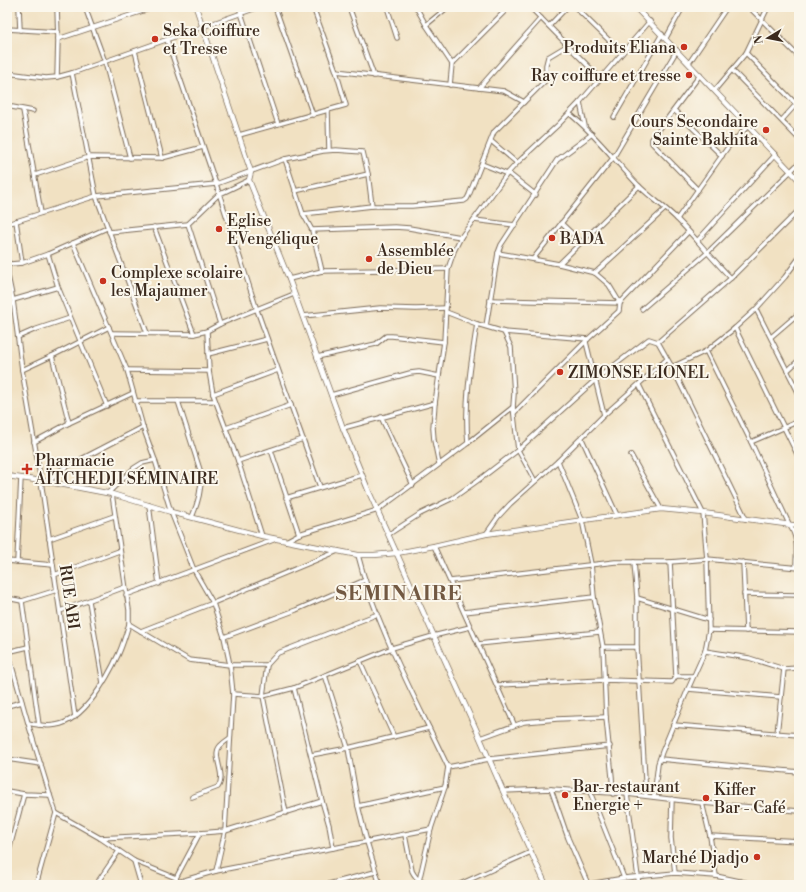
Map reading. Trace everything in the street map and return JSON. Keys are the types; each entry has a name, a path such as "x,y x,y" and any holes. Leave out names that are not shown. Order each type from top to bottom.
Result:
{"main road":[{"path":"196,7 251,172 249,180 289,279 343,428 362,475 433,636 546,885"},
{"path":"635,7 650,21 799,180"},
{"path":"7,476 50,482 110,494 262,536 358,555 374,556 397,553 486,534 661,510 703,512 790,526 799,526"}],"street":[{"path":"19,7 20,30"},
{"path":"57,7 57,77"},
{"path":"85,7 106,62 130,158"},
{"path":"58,39 155,7"},
{"path":"239,7 278,124"},
{"path":"7,73 46,78 57,77 106,62 258,7"},
{"path":"275,7 313,115"},
{"path":"239,135 345,106 346,104 336,71 313,7"},
{"path":"349,7 374,76"},
{"path":"387,7 397,38"},
{"path":"416,7 452,64 450,85"},
{"path":"426,25 448,7"},
{"path":"452,64 509,7"},
{"path":"530,7 601,79"},
{"path":"549,26 567,7"},
{"path":"575,7 622,53"},
{"path":"614,117 664,36 684,7"},
{"path":"689,63 727,7"},
{"path":"748,7 799,57"},
{"path":"715,90 746,53 768,7"},
{"path":"479,88 541,18"},
{"path":"439,464 433,428 444,342 448,268 454,251 461,237 507,174 570,114 650,21"},
{"path":"7,29 58,32"},
{"path":"167,40 257,310 320,487"},
{"path":"303,214 372,206 412,206 464,201 469,195 494,132 546,80 546,65 548,57 568,45"},
{"path":"533,259 613,158 677,50"},
{"path":"135,51 162,158"},
{"path":"746,53 798,102 782,120"},
{"path":"732,70 799,139"},
{"path":"336,71 507,92 524,102"},
{"path":"72,73 96,196 147,333"},
{"path":"698,190 652,144 652,139 675,111 700,75"},
{"path":"580,102 585,126"},
{"path":"7,106 33,111"},
{"path":"23,110 41,213"},
{"path":"328,111 329,150"},
{"path":"675,111 722,156"},
{"path":"570,114 585,126 639,186 665,208 688,232 698,240 707,253 731,278"},
{"path":"677,219 728,147 748,126"},
{"path":"486,326 498,253 502,245 536,195 557,160 592,134"},
{"path":"491,141 517,163"},
{"path":"35,175 89,157 162,158 203,147"},
{"path":"7,224 96,196 216,184 285,159 329,150 363,152 368,174 372,206"},
{"path":"698,240 776,154"},
{"path":"285,159 303,214 312,230 322,271"},
{"path":"642,309 707,253 799,163"},
{"path":"482,164 507,174 536,195"},
{"path":"295,190 368,174"},
{"path":"109,232 188,224 218,195 249,180"},
{"path":"559,264 639,186"},
{"path":"595,273 665,208"},
{"path":"658,342 731,278 799,210"},
{"path":"474,220 515,225"},
{"path":"16,221 22,263"},
{"path":"561,223 581,242"},
{"path":"188,224 220,324"},
{"path":"154,227 194,334"},
{"path":"312,230 395,227 461,237"},
{"path":"7,262 15,264 22,263 48,254 107,228"},
{"path":"490,300 620,303 688,232"},
{"path":"73,243 127,370 143,427 171,512 194,570 213,603 224,637 230,665 233,694 225,831 216,871"},
{"path":"498,253 559,264 595,273 610,285 620,303 619,311 514,413"},
{"path":"48,254 58,287 70,318 107,406"},
{"path":"672,367 706,351 735,328 756,309 785,277 799,258"},
{"name":"RUE ABI","path":"7,262 22,370 41,481 75,717"},
{"path":"289,279 322,271 448,268"},
{"path":"13,300 58,287"},
{"path":"112,333 194,334 207,331 220,324 294,294"},
{"path":"302,316 380,308 446,310 477,324 504,332 587,341"},
{"path":"756,309 799,394"},
{"path":"771,337 799,313"},
{"path":"18,337 70,318"},
{"path":"468,443 466,422 477,324"},
{"path":"22,370 109,327"},
{"path":"735,328 799,458"},
{"path":"207,331 209,371 213,394 238,461 262,536"},
{"path":"504,332 511,347 514,394 513,407 518,450 536,481"},
{"path":"317,358 376,344 386,336 444,342"},
{"path":"208,354 267,338"},
{"path":"389,534 420,514 453,498 484,476 518,450 595,380 647,340 658,342 672,367 746,519"},
{"path":"587,341 604,415"},
{"path":"450,581 591,564 670,562 707,559 798,568 796,538 706,351"},
{"path":"52,356 69,423"},
{"path":"486,534 498,517 558,461 604,415 667,359"},
{"path":"787,370 799,360"},
{"path":"127,370 209,371"},
{"path":"213,394 278,370"},
{"path":"331,395 414,372 439,376"},
{"path":"639,384 703,512 707,559 709,630 705,651 693,676 660,759 654,798"},
{"path":"34,442 69,423 133,393"},
{"path":"178,400 201,473 201,484 197,506 192,517"},
{"path":"136,401 215,400"},
{"path":"343,428 435,403"},
{"path":"226,428 291,405"},
{"path":"286,541 300,534 378,510 413,485 513,407"},
{"path":"381,417 413,485"},
{"path":"751,442 799,421"},
{"path":"50,482 59,471 64,468 143,427"},
{"path":"581,437 617,515"},
{"path":"238,461 302,439"},
{"path":"271,450 286,498 300,534"},
{"path":"631,455 661,510"},
{"path":"28,723 55,725 67,722 75,717 103,684 119,653 129,624 129,610 110,494 134,468 142,463 155,460"},
{"path":"558,461 582,520 591,564 594,597 603,647 606,717 610,746 613,794"},
{"path":"286,498 362,475"},
{"path":"17,562 21,478"},
{"path":"149,505 159,584"},
{"path":"49,540 114,516"},
{"path":"126,595 277,539"},
{"path":"434,546 514,724"},
{"path":"54,575 119,551"},
{"path":"141,631 338,551"},
{"path":"358,555 365,580 392,648 448,767 445,787 431,829 419,881"},
{"path":"7,561 53,565"},
{"path":"634,562 637,598 637,647 646,796"},
{"path":"497,685 605,680 672,682 676,676 670,562"},
{"path":"743,562 746,631"},
{"path":"224,637 296,610 365,580"},
{"path":"60,611 125,587"},
{"path":"7,598 22,601 56,590"},
{"path":"744,594 799,594"},
{"path":"464,612 594,597"},
{"path":"637,598 709,620"},
{"path":"22,601 39,725"},
{"path":"89,601 103,684"},
{"path":"286,813 264,696 267,665 278,653 378,614"},
{"path":"129,624 189,660 230,665 267,665"},
{"path":"233,694 264,696 294,688 392,648 470,627"},
{"path":"709,630 799,632"},
{"path":"478,644 600,632"},
{"path":"28,647 8,652 56,813 36,885"},
{"path":"603,647 637,647"},
{"path":"705,651 749,658 784,669 799,668"},
{"path":"360,661 394,737"},
{"path":"777,734 784,669"},
{"path":"325,675 348,748 366,842 380,885"},
{"path":"676,676 693,676"},
{"path":"294,688 329,825 333,848"},
{"path":"688,689 781,697"},
{"path":"7,706 22,702"},
{"path":"480,738 514,724 524,722 606,717"},
{"path":"673,725 799,736"},
{"path":"311,755 348,748 429,728"},
{"path":"192,797 218,787 220,784 222,780 217,754 218,749 230,738"},
{"path":"448,767 489,758 610,746"},
{"path":"7,759 41,764"},
{"path":"660,759 799,772"},
{"path":"358,806 445,787"},
{"path":"503,791 550,789 627,794 702,803 799,811"},
{"path":"550,789 586,885 624,878 675,873 716,876 758,885"},
{"path":"7,791 50,796"},
{"path":"590,792 624,878"},
{"path":"7,858 24,794"},
{"path":"627,794 639,885"},
{"path":"672,799 671,838 675,873"},
{"path":"100,838 225,831 322,801"},
{"path":"702,803 710,836 716,876"},
{"path":"56,813 100,838 134,861 177,882 216,871 431,829"},
{"path":"177,882 200,833"},
{"path":"405,835 412,871 419,881 433,885"},
{"path":"710,836 799,841"},
{"path":"100,885 99,880 119,850"},
{"path":"461,885 531,852"},
{"path":"134,861 141,885"},
{"path":"328,885 375,872"},
{"path":"733,885 741,881"}],"place":[{"name":"Seka Coiffure et Tresse","path":"155,39"},
{"name":"Produits Eliana","path":"684,47"},
{"name":"Ray coiffure et tresse","path":"689,75"},
{"name":"Cours Secondaire Sainte Bakhita","path":"766,130"},
{"name":"Eglise EVengélique","path":"219,229"},
{"name":"BADA","path":"552,238"},
{"name":"Assemblée de Dieu","path":"369,259"},
{"name":"Complexe scolaire les Majaumer","path":"103,281"},
{"name":"ZIMONSE LIONEL","path":"560,372"},
{"name":"Pharmacie AÏTCHEDJI SÉMINAIRE","path":"27,469"},
{"name":"Bar-restaurant Energie +","path":"565,795"},
{"name":"Kiffer Bar - Café","path":"706,798"},
{"name":"Marché Djadjo","path":"757,857"}],"district":[{"name":"SEMINAIRE","path":"399,593"}]}
